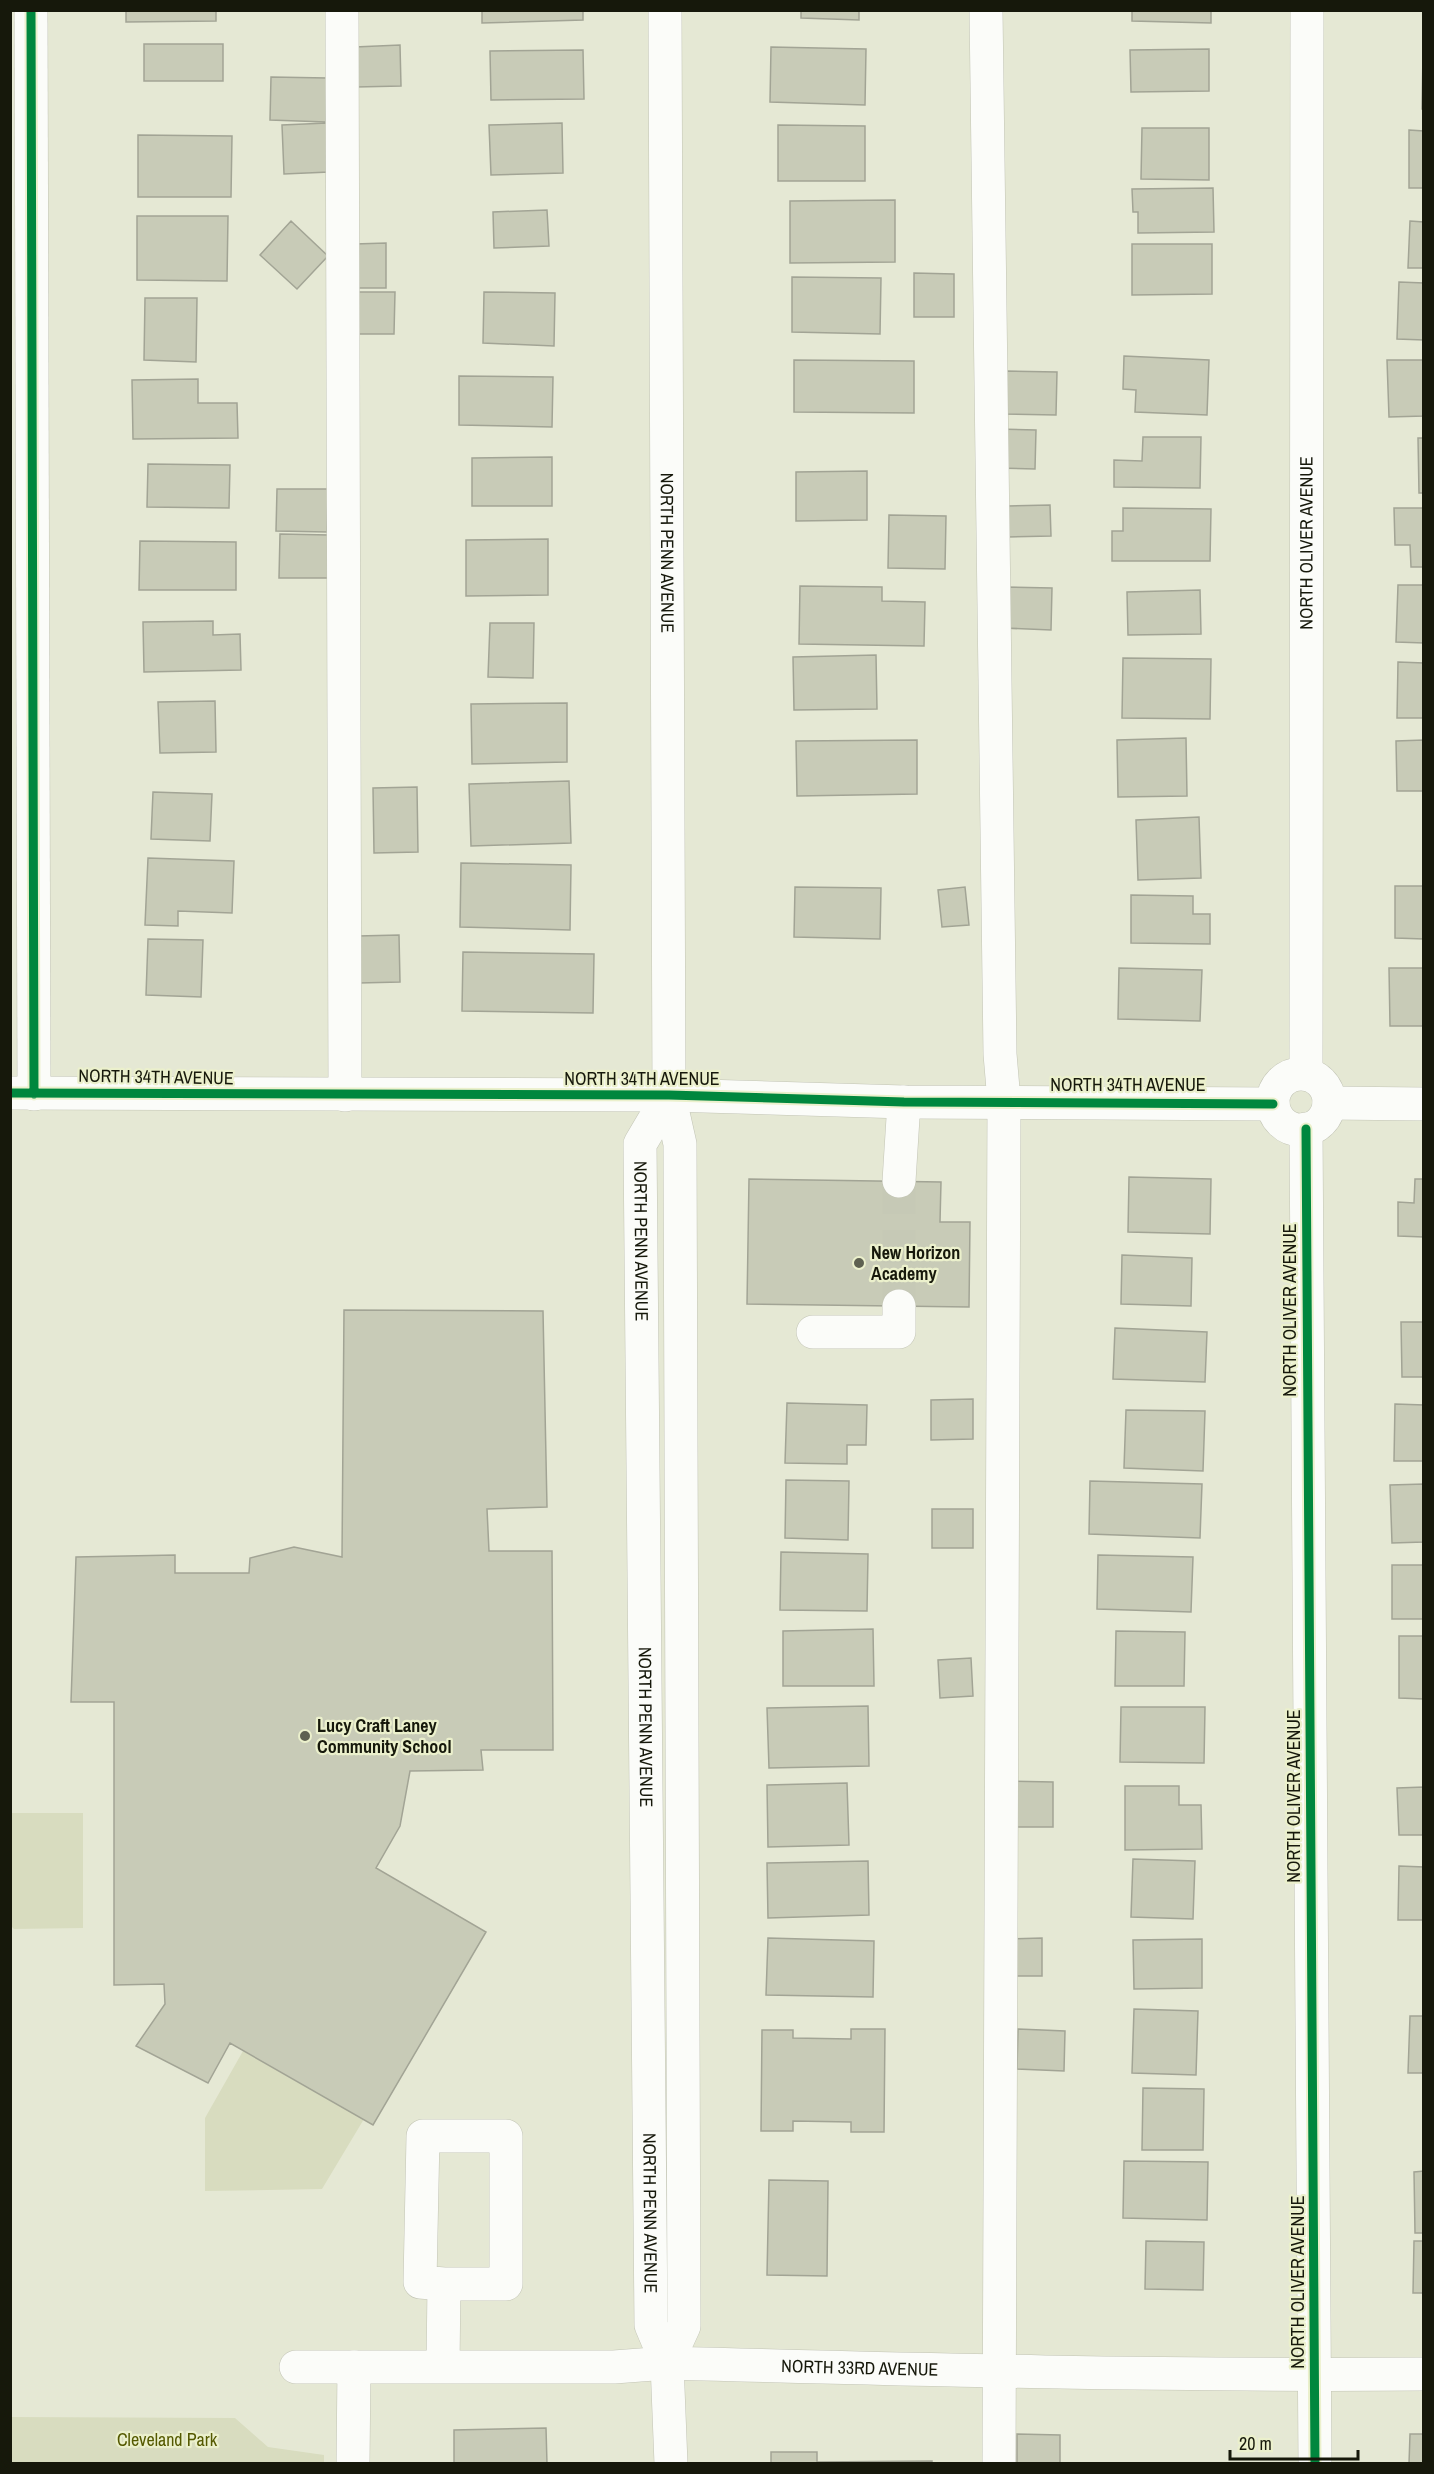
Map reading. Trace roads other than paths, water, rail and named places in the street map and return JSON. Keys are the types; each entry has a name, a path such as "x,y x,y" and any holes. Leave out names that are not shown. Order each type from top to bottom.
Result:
{"street":[{"path":"22,1094 31,10"},
{"path":"342,10 345,1095"},
{"name":"NORTH PENN AVENUE","path":"665,10 669,1095 680,1144 684,2326 667,2363 671,2463"},
{"path":"986,10 1000,1054 1004,1101 999,2463"},
{"name":"NORTH OLIVER AVENUE","path":"1306,1074 1307,10"},
{"path":"1306,1074 1320,1081 1328,1095 1329,1103 1322,1120 1306,1129 1287,1126 1275,1112 1273,1104 1274,1095 1282,1081 1289,1076 1306,1074"},
{"name":"NORTH 34TH AVENUE","path":"22,1094 669,1095 904,1102 1273,1104"},
{"path":"899,1181 904,1102"},
{"path":"1329,1103 1424,1104"},
{"name":"NORTH OLIVER AVENUE","path":"1306,1129 1315,2463"},
{"path":"813,1332 899,1332 899,1306"},
{"path":"423,2136 506,2136 506,2284 444,2284 420,2282 423,2136"},
{"path":"443,2366 444,2284"},
{"name":"NORTH 33RD AVENUE","path":"296,2367 614,2367 667,2363 1000,2371 1424,2374"},
{"path":"353,2463 354,2367"}],"tunnel":[{"path":"899,1181 899,1306"}],"place":[{"name":"New Horizon Academy","path":"859,1263"},
{"name":"Lucy Craft Laney Community School","path":"305,1736"}],"park label":[{"name":"Cleveland Park","path":"167,2440"}]}
